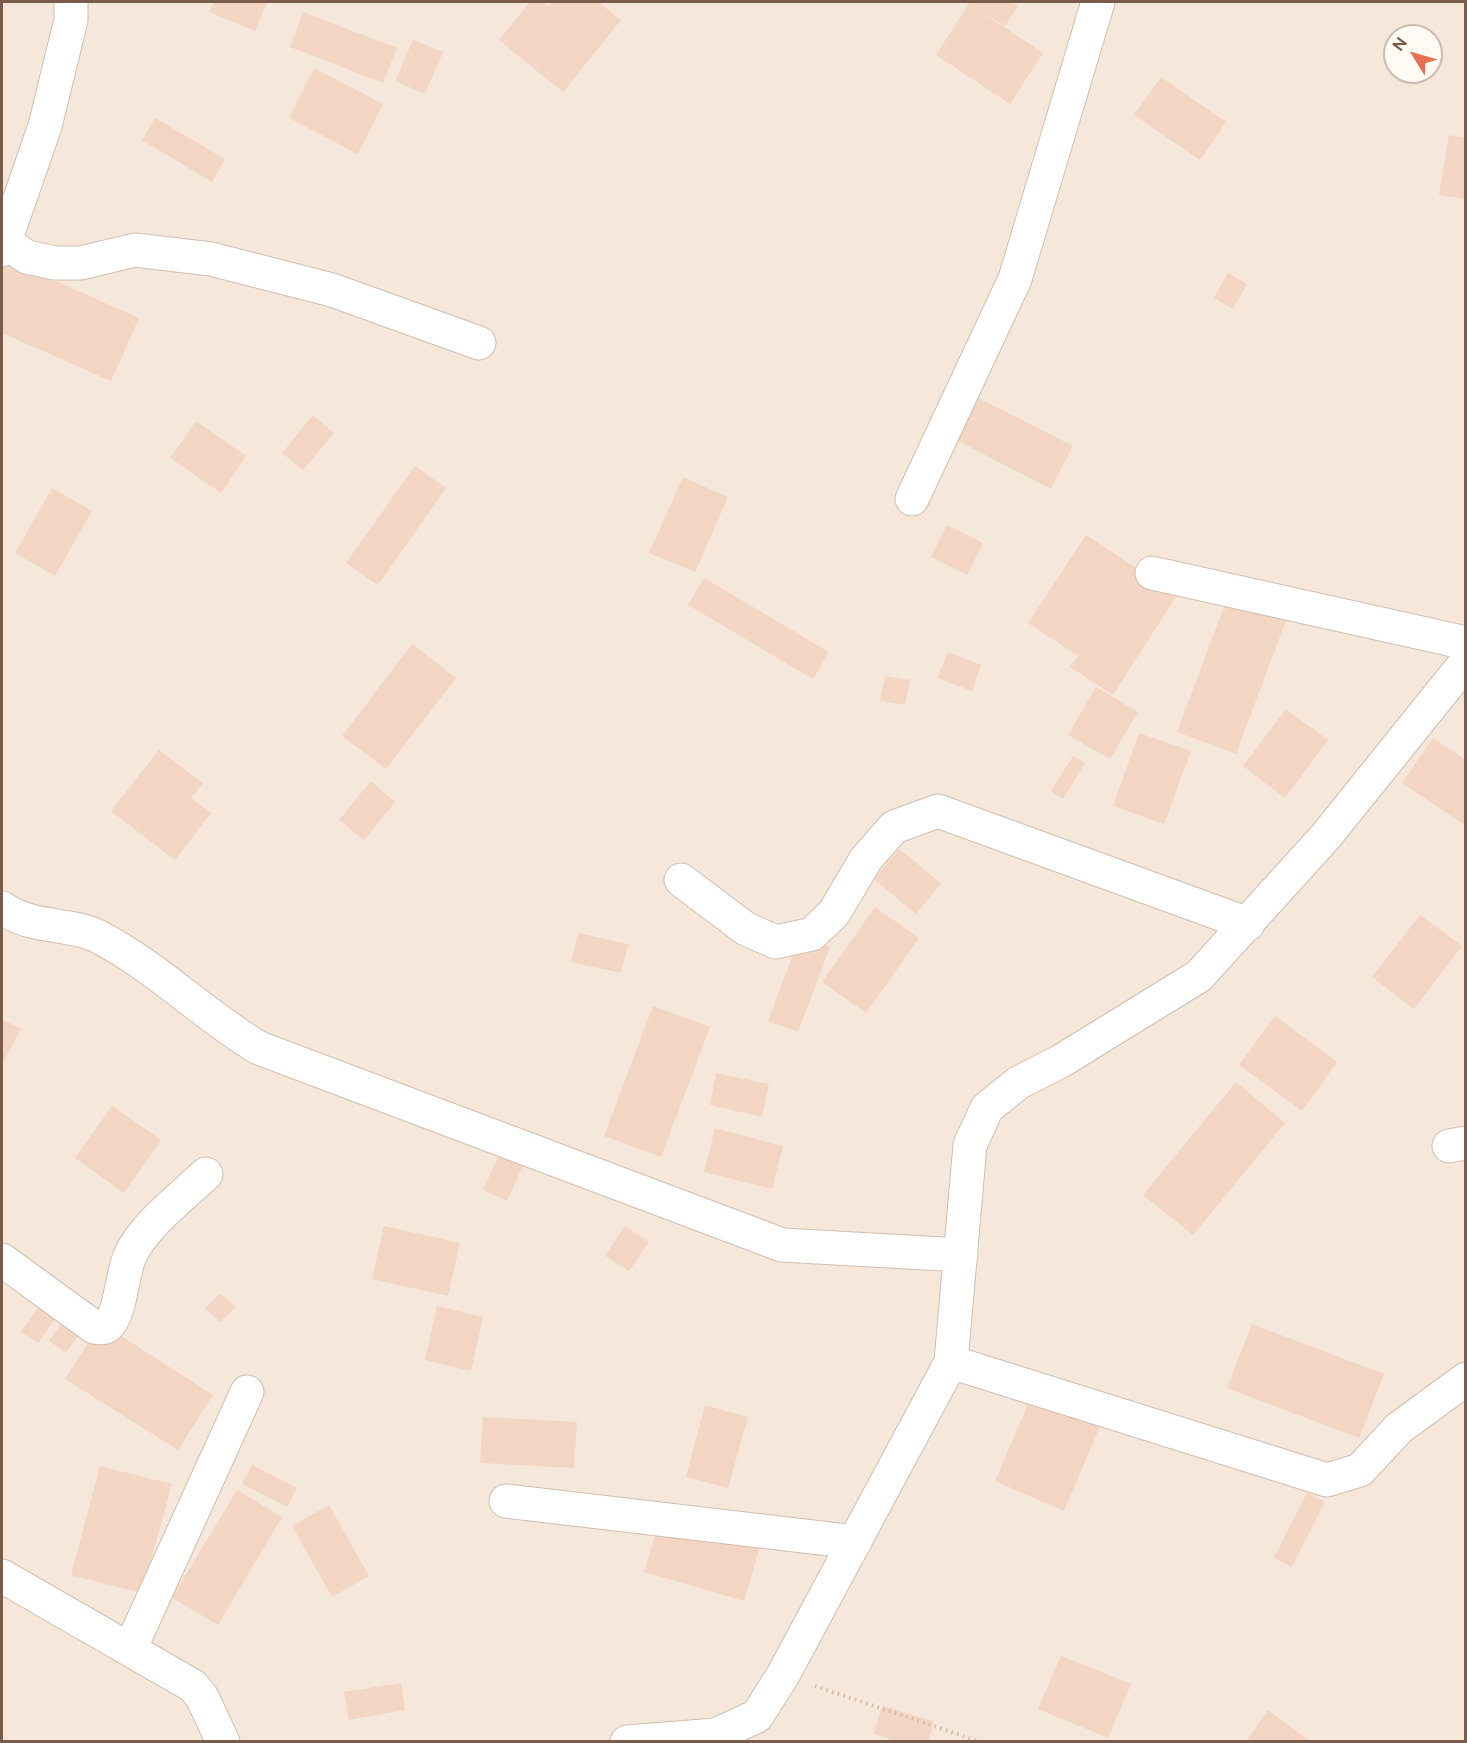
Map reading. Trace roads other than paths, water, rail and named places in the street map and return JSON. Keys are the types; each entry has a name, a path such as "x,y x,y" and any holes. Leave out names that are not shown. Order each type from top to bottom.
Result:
{"street":[{"path":"71,2 71,20 45,126 4,246 27,257 55,263 81,263 135,250 211,259 332,290 479,343"},
{"path":"912,499 1016,279 1098,2"},
{"path":"1152,573 1466,643"},
{"path":"627,1742 716,1735 758,1729 783,1675 951,1362 970,1145 987,1108 1018,1083 1061,1061 1199,976 1326,836 1466,662"},
{"path":"681,880 746,929 776,942 812,934 834,913 866,859 894,827 938,811 1248,924"},
{"path":"2,908 14,916 39,924 94,934 139,959 232,1032 259,1048 782,1245 961,1255"},
{"path":"2,1260 94,1327 103,1328 110,1324 115,1313 122,1274 131,1252 148,1230 206,1174"},
{"path":"951,1362 1327,1480 1360,1470 1399,1428 1466,1379"},
{"path":"130,1649 247,1392"},
{"path":"506,1501 855,1542"},
{"path":"2,1576 193,1686 202,1697 223,1742"}]}
